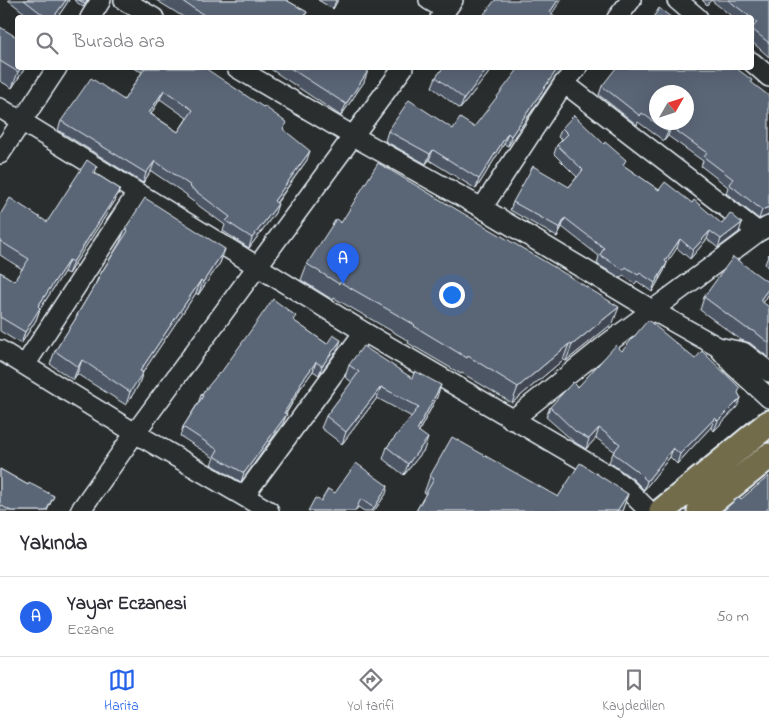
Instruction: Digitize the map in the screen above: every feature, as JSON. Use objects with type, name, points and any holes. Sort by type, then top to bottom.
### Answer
[{"type":"main road","points":[[662,511],[769,423]]},
{"type":"main road","points":[[700,511],[769,456]]},
{"type":"street","points":[[92,15],[102,0]]},
{"type":"street","points":[[124,0],[149,15]]},
{"type":"street","points":[[429,0],[446,9]]},
{"type":"street","points":[[619,15],[631,0]]},
{"type":"street","points":[[676,0],[694,15]]},
{"type":"street","points":[[754,64],[769,77]]},
{"type":"street","points":[[0,154],[56,70]]},
{"type":"street","points":[[241,70],[353,136],[482,208],[652,310],[718,347],[743,352],[769,372]]},
{"type":"street","points":[[80,511],[256,266],[402,70]]},
{"type":"street","points":[[482,208],[564,83],[575,70]]},
{"type":"street","points":[[512,420],[608,342],[763,229],[564,83]]},
{"type":"street","points":[[0,108],[364,332],[610,476],[626,488],[650,511]]},
{"type":"street","points":[[25,366],[137,193]]},
{"type":"street","points":[[244,496],[364,332]]},
{"type":"street","points":[[718,347],[732,365],[769,398]]},
{"type":"street","points":[[0,350],[135,433],[269,511]]},
{"type":"building","points":[[24,0],[66,0],[55,15],[43,15]]},
{"type":"building","points":[[79,0],[87,0],[85,4]]},
{"type":"building","points":[[180,0],[286,0],[307,12],[305,15],[204,15]]},
{"type":"building","points":[[495,0],[558,0],[550,12],[554,15],[483,15]]},
{"type":"building","points":[[728,0],[769,0],[769,43],[754,31],[757,22],[754,20],[754,15],[748,15]]},
{"type":"building","points":[[659,8],[668,15],[655,15]]},
{"type":"building","points":[[0,27],[15,36],[15,70],[20,70],[18,72],[0,61]]},
{"type":"building","points":[[144,70],[208,70],[287,123],[283,129],[310,151],[274,201],[278,204],[252,238],[226,221],[230,217],[191,186],[155,161],[146,173],[61,121],[91,78],[124,100]],"holes":[[[164,90],[193,110],[178,132],[149,113]]]},
{"type":"building","points":[[293,70],[367,70],[368,71],[346,104]]},
{"type":"building","points":[[441,70],[486,70],[464,99],[436,77]]},
{"type":"building","points":[[517,70],[557,70],[511,136],[508,133],[479,179],[433,150],[430,154],[388,131],[409,100],[453,129],[460,118],[474,127]]},
{"type":"building","points":[[614,70],[739,70],[769,96],[769,207],[762,210],[729,184],[733,179],[704,157],[707,153],[675,130],[694,130],[694,85],[649,85],[649,118],[642,113],[640,116],[602,86]]},
{"type":"building","points":[[574,115],[604,144],[605,142],[626,160],[623,165],[659,190],[665,182],[692,203],[694,200],[722,224],[730,213],[742,223],[721,239],[710,231],[693,250],[680,239],[665,261],[667,263],[655,283],[640,273],[638,275],[626,267],[624,270],[600,255],[604,248],[565,218],[560,228],[513,202],[533,166],[569,187],[583,170],[557,145],[568,134],[562,128]]},
{"type":"building","points":[[87,160],[97,167],[93,172],[120,189],[73,262],[69,260],[38,306],[40,308],[25,332],[0,317],[0,272],[14,281],[29,259],[0,241],[0,215],[10,198],[47,222]]},
{"type":"building","points":[[378,163],[619,307],[572,345],[569,344],[518,387],[415,325],[340,282],[339,284],[307,264],[336,219],[341,223]]},
{"type":"building","points":[[145,198],[225,249],[203,282],[201,280],[140,371],[143,372],[130,392],[82,360],[78,367],[55,351],[128,231],[125,229]]},
{"type":"building","points":[[733,257],[769,283],[769,288],[760,300],[769,307],[769,343],[704,297]]},
{"type":"building","points":[[273,299],[296,316],[293,320],[327,344],[333,335],[341,340],[322,366],[316,362],[300,384],[284,413],[287,414],[244,473],[214,456],[218,450],[183,427],[203,396],[201,395],[220,374]]},
{"type":"building","points":[[648,320],[695,359],[702,351],[740,388],[738,393],[741,398],[718,421],[715,418],[680,454],[673,448],[647,481],[613,453],[620,444],[599,428],[589,439],[576,432],[550,407],[573,382],[578,387],[616,345],[622,351]]},
{"type":"building","points":[[363,346],[412,378],[415,371],[441,385],[417,430],[428,438],[408,464],[387,447],[419,407],[381,387],[346,432],[326,416],[359,372],[349,365]]},
{"type":"building","points":[[452,437],[558,497],[580,463],[628,494],[617,511],[416,511],[434,479],[430,476]]},
{"type":"building","points":[[356,463],[388,486],[374,508],[361,499],[355,511],[308,511],[315,498],[321,501],[328,489],[335,493]]},
{"type":"building","points":[[0,469],[28,485],[29,483],[54,496],[46,511],[11,511],[0,505]]},
{"type":"building","points":[[769,476],[769,508],[765,511],[723,511],[739,497],[741,499]]},
{"type":"place","name":"Yayar Eczanesi","points":[[343,284]]}]
